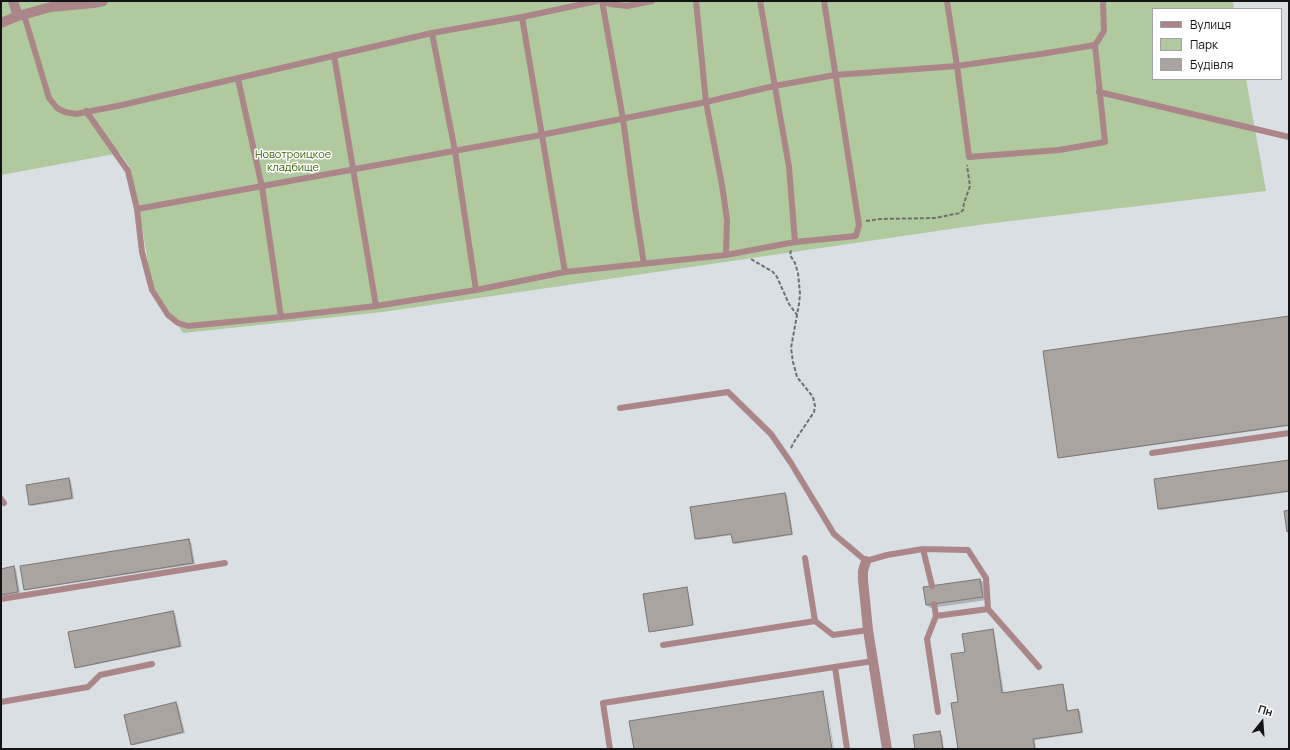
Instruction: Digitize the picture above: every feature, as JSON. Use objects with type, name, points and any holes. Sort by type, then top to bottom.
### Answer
[{"type":"street","points":[[13,1],[21,16]]},
{"type":"street","points":[[1,24],[50,4],[96,2]]},
{"type":"street","points":[[866,562],[863,571],[863,580],[868,630],[887,749]]},
{"type":"lane","points":[[21,16],[49,98],[57,108],[65,112],[76,114],[122,105],[432,34],[597,1]]},
{"type":"lane","points":[[602,1],[610,4],[626,6],[652,1]]},
{"type":"lane","points":[[602,1],[623,119],[644,264]]},
{"type":"lane","points":[[696,1],[706,102],[722,185],[727,220],[726,255]]},
{"type":"lane","points":[[760,1],[789,167],[795,242]]},
{"type":"lane","points":[[86,111],[128,172],[137,209],[142,252],[152,290],[168,315],[178,323],[188,326],[376,306],[476,290],[565,272],[726,255],[795,242],[856,236],[859,222],[824,1]]},
{"type":"lane","points":[[947,1],[958,66],[969,157],[1059,150],[1105,142],[1095,45],[1104,31],[1103,1]]},
{"type":"lane","points":[[522,17],[565,272]]},
{"type":"lane","points":[[432,34],[455,151],[476,290]]},
{"type":"lane","points":[[137,209],[541,135],[706,102],[774,86],[835,75],[958,66],[1095,45]]},
{"type":"lane","points":[[334,56],[376,306]]},
{"type":"lane","points":[[238,78],[262,187],[281,317]]},
{"type":"lane","points":[[1099,92],[1289,137]]},
{"type":"lane","points":[[620,408],[728,392],[771,434],[834,534],[866,562],[887,555],[923,549],[968,550],[986,578],[988,609],[1039,667]]},
{"type":"lane","points":[[1152,452],[1289,433]]},
{"type":"lane","points":[[923,549],[932,586]]},
{"type":"lane","points":[[804,558],[814,621],[833,635],[868,630]]},
{"type":"lane","points":[[1,599],[226,563]]},
{"type":"lane","points":[[934,604],[936,616],[927,639],[938,712]]},
{"type":"lane","points":[[936,616],[988,609]]},
{"type":"lane","points":[[663,645],[814,621]]},
{"type":"lane","points":[[610,749],[603,703],[873,661]]},
{"type":"lane","points":[[1,702],[88,687],[100,675],[152,664]]},
{"type":"lane","points":[[835,667],[847,749]]},
{"type":"path","points":[[859,222],[880,219],[935,218],[960,213],[964,210],[964,203],[970,186],[966,159],[969,157]]},
{"type":"path","points":[[788,459],[794,442],[814,412],[815,406],[813,397],[797,377],[791,348],[800,294],[798,273],[795,262],[790,255],[791,248],[795,242]]},
{"type":"path","points":[[740,253],[773,272],[777,277],[789,304],[797,315]]},
{"type":"green space","name":"Новотроицкое кладбище","points":[[1,1],[1233,1],[1234,8],[1152,8],[1152,80],[1246,80],[1266,191],[985,224],[383,312],[183,333],[151,283],[139,207],[129,166],[120,153],[1,175]]},
{"type":"building","points":[[1289,316],[1289,425],[1058,458],[1043,351]]},
{"type":"building","points":[[1289,460],[1289,491],[1158,509],[1154,479]]},
{"type":"building","points":[[69,478],[72,498],[29,505],[26,485]]},
{"type":"building","points":[[785,493],[792,534],[733,543],[731,534],[695,539],[690,507]]},
{"type":"building","points":[[1289,510],[1289,531],[1287,532],[1284,511]]},
{"type":"building","points":[[189,539],[193,563],[24,590],[20,566]]},
{"type":"building","points":[[14,566],[18,592],[1,595],[1,569]]},
{"type":"building","points":[[980,579],[983,597],[926,605],[923,587]]},
{"type":"building","points":[[687,587],[693,625],[649,632],[643,594]]},
{"type":"building","points":[[173,611],[180,646],[75,668],[68,632]]},
{"type":"building","points":[[993,629],[1002,693],[1063,684],[1067,711],[1078,709],[1082,732],[1033,739],[1035,749],[958,749],[951,703],[958,702],[951,654],[965,652],[962,634]]},
{"type":"building","points":[[823,691],[832,749],[634,749],[629,721]]},
{"type":"building","points":[[176,702],[183,732],[131,745],[124,715]]},
{"type":"building","points":[[940,731],[943,749],[915,749],[913,735]]}]
